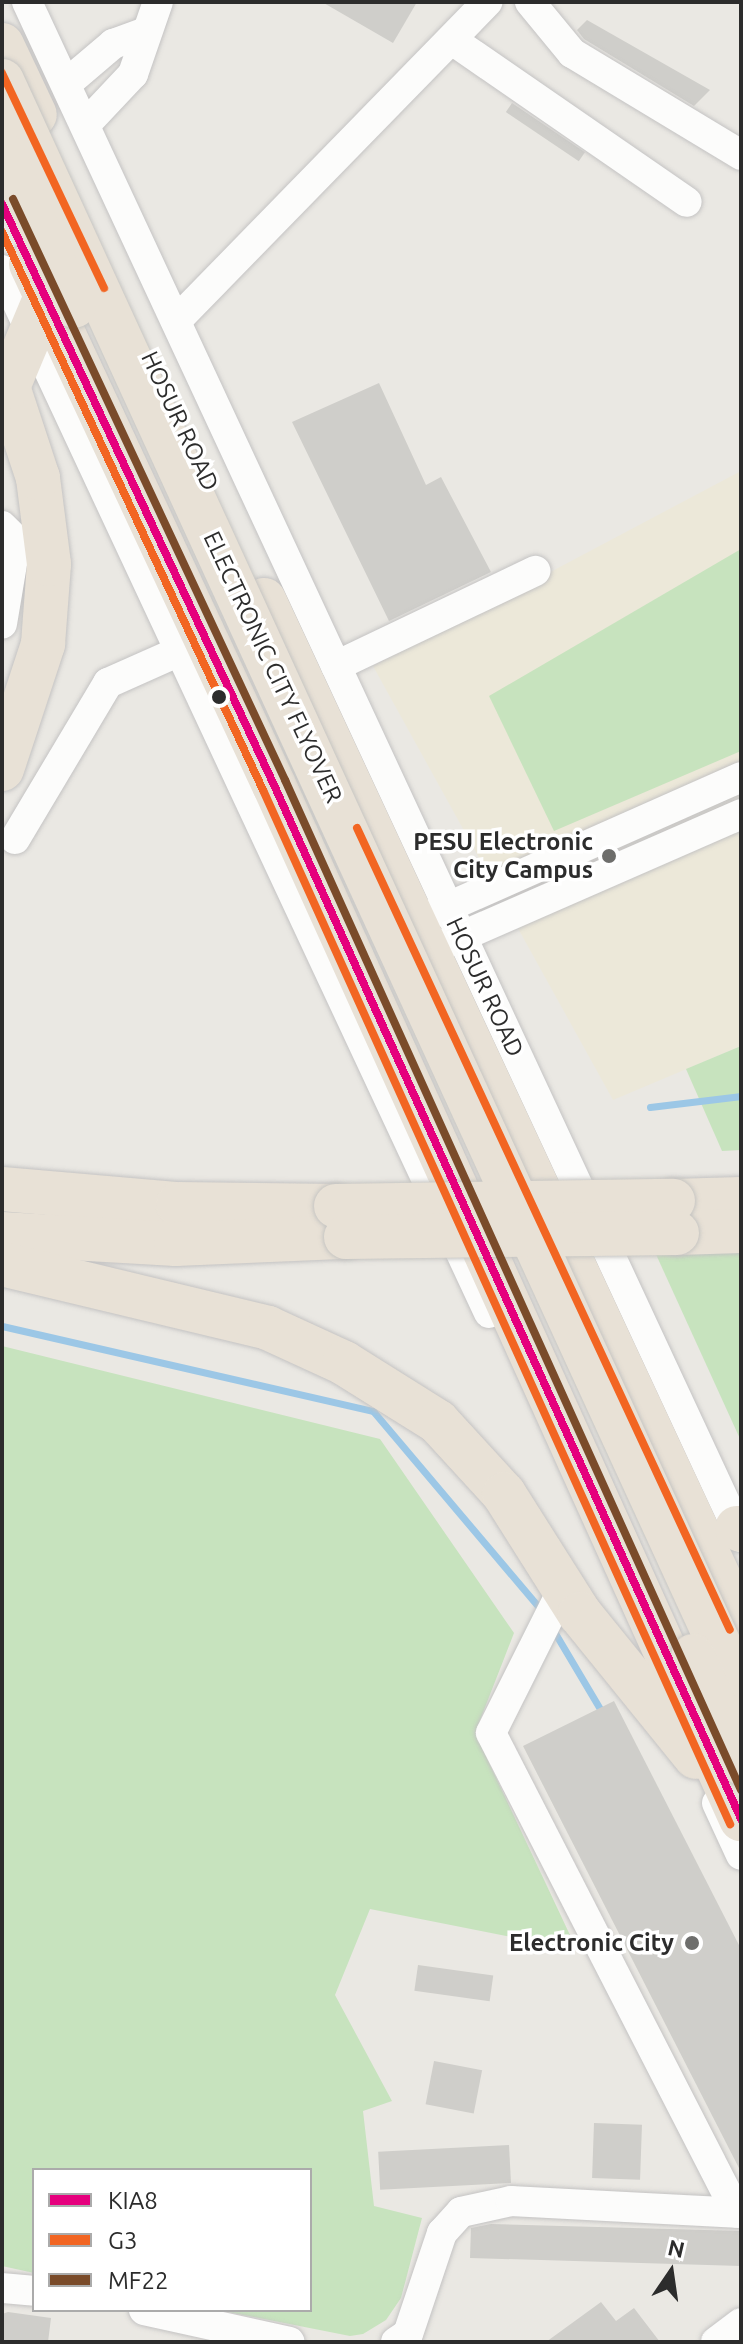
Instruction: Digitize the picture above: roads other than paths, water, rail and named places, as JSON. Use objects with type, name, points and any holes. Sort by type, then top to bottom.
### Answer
[{"type":"highway","name":"HOSUR ROAD","points":[[2,45],[438,929],[741,1625]]},
{"type":"highway","name":"ELECTRONIC CITY FLYOVER","points":[[2,81],[741,1692]]},
{"type":"highway","name":"ELECTRONIC CITY FLYOVER","points":[[2,153],[379,951],[741,1763]]},
{"type":"highway","points":[[2,204],[38,314],[274,785],[741,1819]]},
{"type":"highway","points":[[2,769],[43,644],[49,564],[38,478],[5,392],[38,314]]},
{"type":"highway","points":[[2,1189],[341,1221],[675,1217],[741,1231]]},
{"type":"highway","points":[[675,1217],[741,1199]]},
{"type":"highway","points":[[2,1234],[176,1244],[341,1221]]},
{"type":"highway","points":[[2,1264],[268,1328],[390,1389],[473,1455],[564,1587],[697,1759]]},
{"type":"street","name":"HOSUR ROAD","points":[[27,2],[336,666],[438,929],[740,1532]]},
{"type":"street","points":[[85,125],[133,74],[143,33],[158,2]]},
{"type":"street","points":[[176,321],[487,2]]},
{"type":"street","points":[[530,2],[572,53],[741,155]]},
{"type":"street","points":[[66,84],[113,44],[143,33]]},
{"type":"street","points":[[452,40],[687,202]]},
{"type":"street","points":[[2,270],[38,314],[180,651],[741,1855]]},
{"type":"street","points":[[2,526],[16,540],[2,624]]},
{"type":"street","points":[[336,666],[535,571]]},
{"type":"street","points":[[15,839],[108,683],[180,651]]},
{"type":"street","points":[[438,929],[741,777]]},
{"type":"street","points":[[438,929],[741,814]]},
{"type":"street","points":[[564,1587],[491,1733],[739,2213]]},
{"type":"street","points":[[396,2342],[408,2334],[442,2233],[461,2212],[511,2201],[739,2213]]},
{"type":"street","points":[[2,2288],[32,2291]]},
{"type":"street","points":[[153,2312],[285,2342]]},
{"type":"street","points":[[716,2342],[741,2323]]},
{"type":"waterway","points":[[650,1107],[741,1096]]},
{"type":"waterway","points":[[2,1326],[373,1411],[542,1611]]},
{"type":"waterway","points":[[552,1628],[603,1714]]},
{"type":"place","name":"PESU Electronic City Campus","points":[[609,856]]},
{"type":"place","name":"Electronic City","points":[[692,1943]]}]
